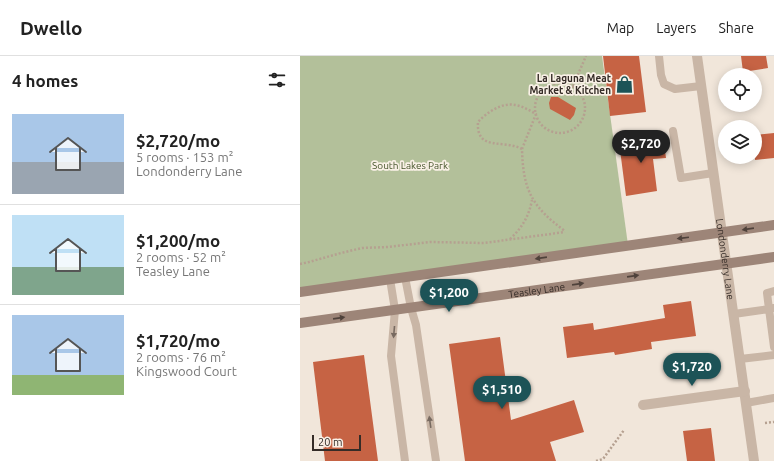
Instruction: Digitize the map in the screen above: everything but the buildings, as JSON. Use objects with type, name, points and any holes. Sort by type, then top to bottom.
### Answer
[{"type":"main road","points":[[300,292],[774,225]]},
{"type":"main road","name":"Teasley Lane","points":[[300,323],[774,257]]},
{"type":"street","name":"Londonderry Lane","points":[[697,56],[754,461]]},
{"type":"street","points":[[643,405],[745,391]]},
{"type":"lane","points":[[659,56],[661,75],[664,84],[675,88],[701,86]]},
{"type":"lane","points":[[673,131],[681,178],[713,173]]},
{"type":"lane","points":[[406,277],[411,308],[416,325],[436,461]]},
{"type":"lane","points":[[390,279],[395,310],[392,356],[405,461]]},
{"type":"lane","points":[[774,291],[767,293],[771,309],[774,347]]},
{"type":"lane","points":[[734,314],[771,309]]},
{"type":"lane","points":[[740,359],[774,355]]},
{"type":"lane","points":[[746,403],[774,398]]},
{"type":"path","points":[[573,86],[586,56]]},
{"type":"path","points":[[561,83],[573,86],[579,91],[585,105],[582,120],[572,130],[557,133],[549,130],[538,120],[536,114],[536,100],[543,89],[548,86],[561,83]]},
{"type":"path","points":[[522,149],[517,146],[493,143],[480,137],[477,130],[478,122],[486,114],[503,106],[513,104],[536,114]]},
{"type":"path","points":[[300,264],[362,248],[388,247],[430,242],[484,243],[565,232],[549,220],[532,200],[523,166],[522,149],[536,114]]},
{"type":"path","points":[[510,239],[522,226],[530,209],[532,200]]},
{"type":"path","points":[[765,423],[774,422]]},
{"type":"path","points":[[596,461],[603,459],[624,430]]},
{"type":"green space","name":"South Lakes Park","points":[[300,56],[602,56],[628,245],[300,292]]},
{"type":"place","name":"La Laguna Meat Market & Kitchen","points":[[624,84]]}]
